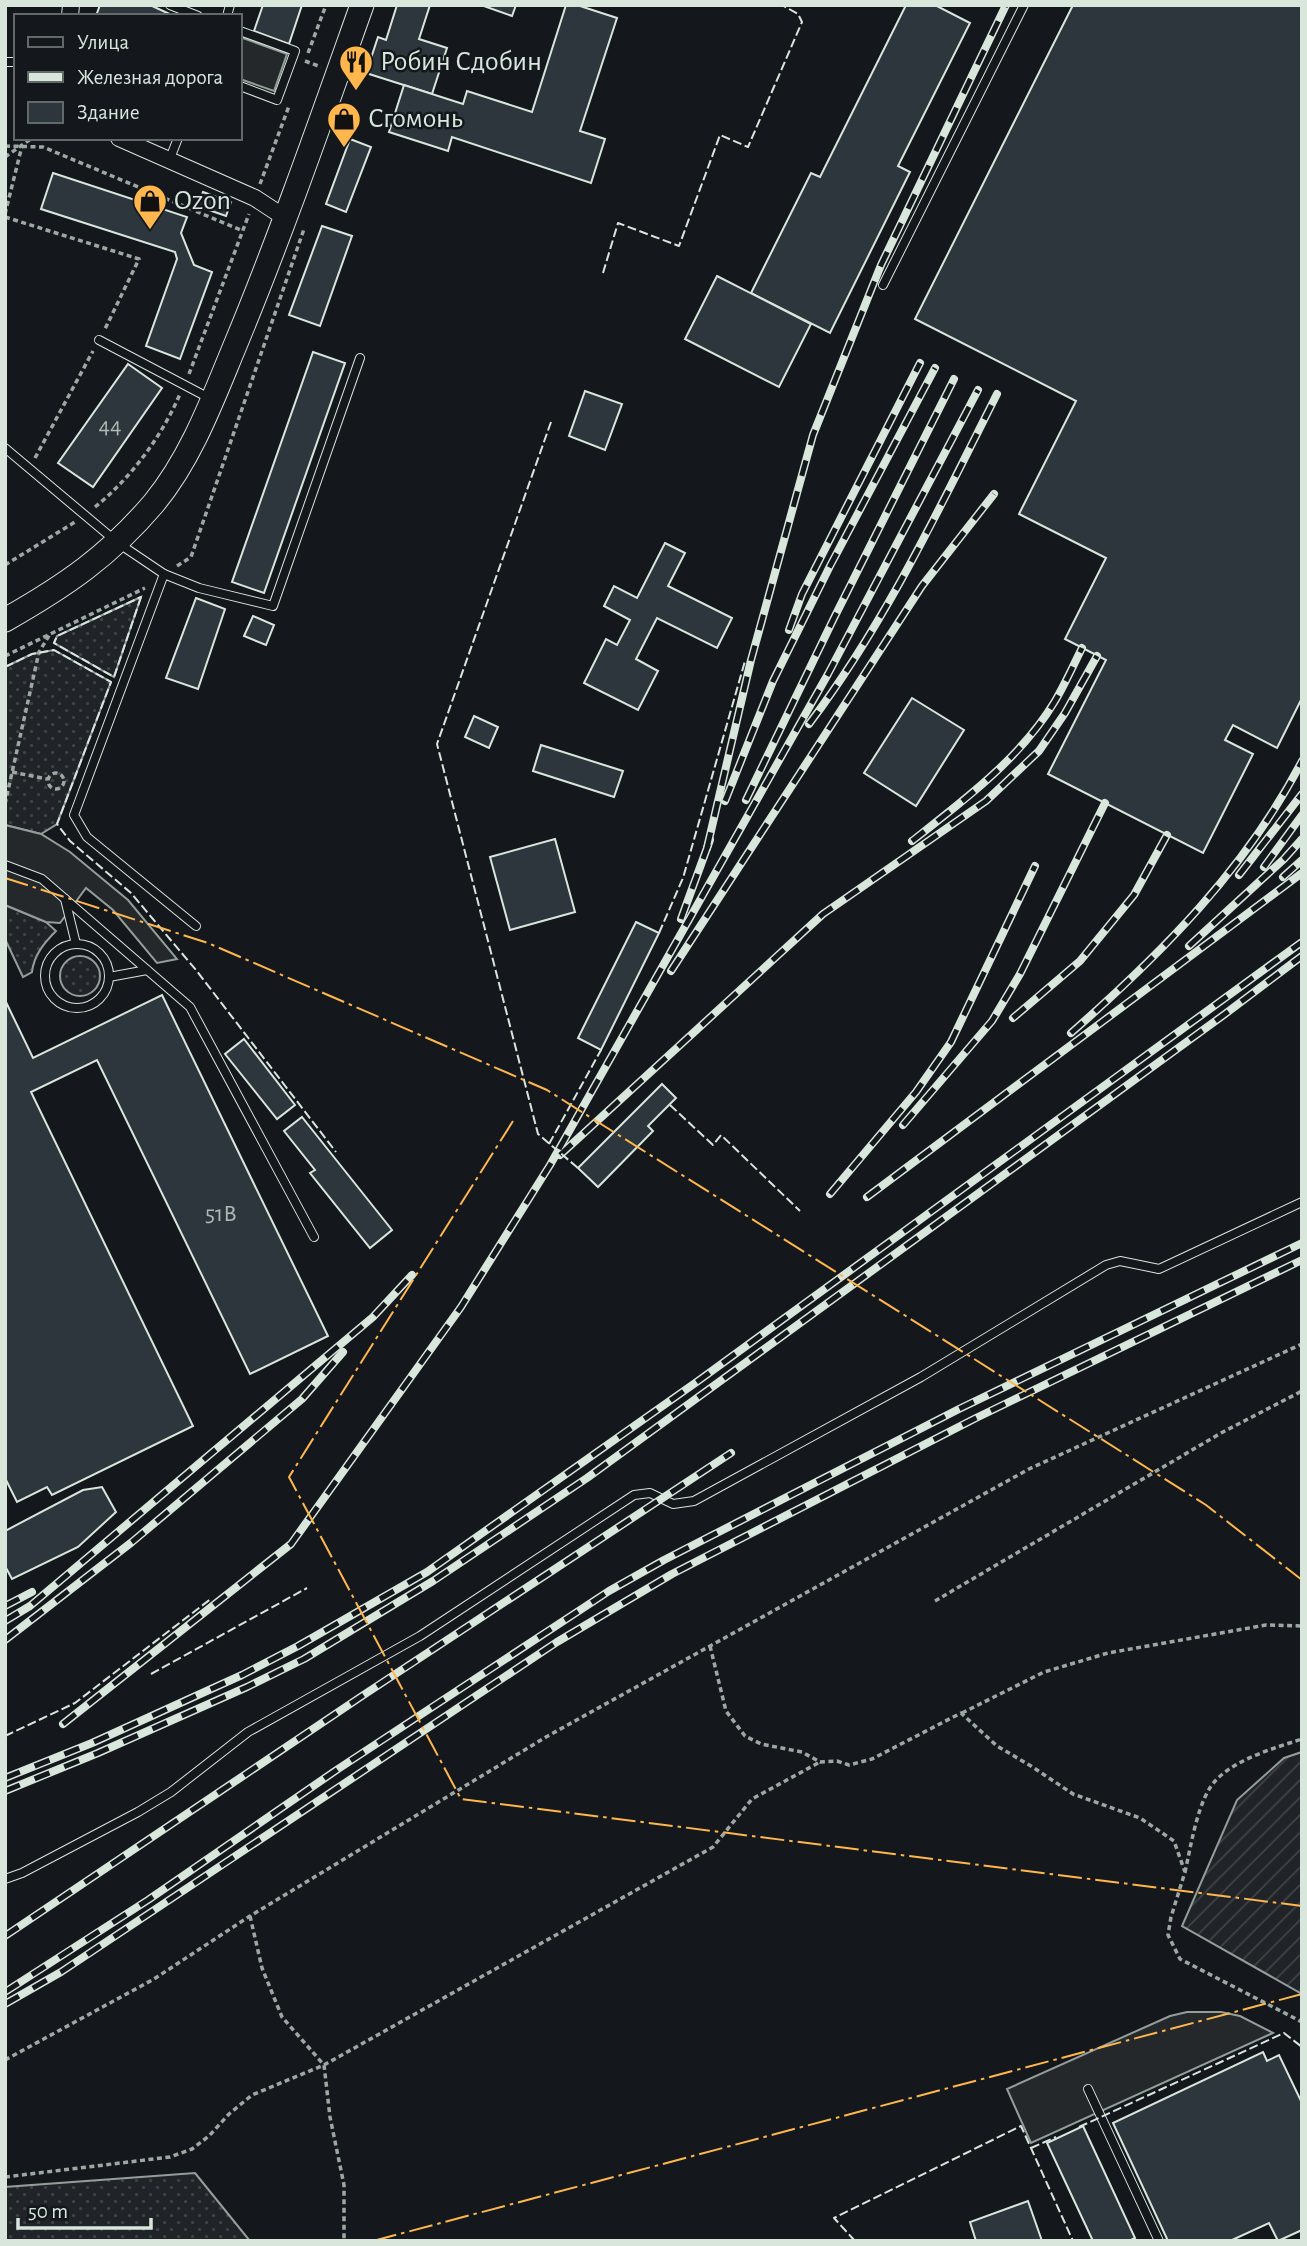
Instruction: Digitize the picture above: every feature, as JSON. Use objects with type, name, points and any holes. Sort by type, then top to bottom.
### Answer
[{"type":"main road","points":[[5,620],[79,575],[118,542],[155,501],[180,465],[297,220],[362,5]]},
{"type":"street","points":[[124,140],[255,198],[297,220]]},
{"type":"lane","points":[[170,5],[193,14]]},
{"type":"lane","points":[[883,285],[1024,5]]},
{"type":"lane","points":[[242,32],[295,51],[277,100],[242,87]]},
{"type":"lane","points":[[169,161],[177,140]]},
{"type":"lane","points":[[99,340],[212,400]]},
{"type":"lane","points":[[5,448],[118,542],[164,574],[199,588],[273,606],[360,358]]},
{"type":"lane","points":[[164,574],[74,815],[87,837],[197,926]]},
{"type":"lane","points":[[5,865],[43,879],[190,1007],[314,1237]]},
{"type":"lane","points":[[65,899],[76,944]]},
{"type":"lane","points":[[76,944],[95,949],[103,956],[109,977],[102,997],[83,1008],[73,1008],[54,998],[48,989],[46,969],[57,951],[76,944]]},
{"type":"lane","points":[[109,977],[147,970]]},
{"type":"lane","points":[[5,1879],[22,1873],[160,1799],[248,1732],[420,1636],[634,1495],[650,1493],[673,1504],[694,1501],[921,1377],[1106,1265],[1120,1261],[1159,1269],[1302,1202]]},
{"type":"lane","points":[[1088,2089],[1159,2241]]},
{"type":"path","points":[[5,157],[30,140]]},
{"type":"path","points":[[5,146],[43,147],[243,231]]},
{"type":"path","points":[[22,146],[5,215],[139,259],[30,468]]},
{"type":"path","points":[[5,565],[55,536],[108,496],[136,465],[159,433],[185,384],[255,198]]},
{"type":"path","points":[[5,656],[143,589],[191,557],[297,220]]},
{"type":"path","points":[[5,804],[40,652],[51,633]]},
{"type":"path","points":[[12,772],[48,780],[53,788],[58,788],[63,783],[63,778],[57,774],[53,774],[48,780]]},
{"type":"path","points":[[5,2060],[153,1979],[250,1916],[546,1737],[1029,1469],[1302,1344]]},
{"type":"path","points":[[935,1601],[1221,1433],[1302,1391]]},
{"type":"path","points":[[5,2176],[170,2157],[192,2149],[252,2095],[324,2065],[713,1847],[752,1799],[820,1762],[837,1761],[849,1765],[873,1759],[1044,1672],[1108,1653],[1266,1625],[1302,1626]]},
{"type":"path","points":[[710,1646],[726,1711],[745,1736],[761,1744],[802,1752],[820,1762]]},
{"type":"path","points":[[961,1713],[997,1746],[1073,1794],[1140,1818],[1174,1842],[1185,1872]]},
{"type":"path","points":[[1302,1739],[1257,1753],[1216,1779],[1200,1809],[1168,1935],[1180,1959],[1302,2022]]},
{"type":"path","points":[[250,1916],[262,1968],[282,2017],[324,2065],[330,2117],[344,2185],[344,2241]]},
{"type":"path","points":[[5,2066],[5,2096]]},
{"type":"shaded area","points":[[242,38],[287,54],[274,91],[242,80]]},
{"type":"shaded area","points":[[141,597],[114,677],[54,643],[57,636]]},
{"type":"shaded area","points":[[54,650],[111,682],[57,824],[41,834],[5,825],[5,667],[32,654]]},
{"type":"shaded area","points":[[5,825],[41,834],[70,852],[128,900],[177,959],[157,963],[113,910],[86,888],[60,923],[46,922],[5,905]]},
{"type":"shaded area","points":[[5,905],[46,922],[56,931],[40,950],[32,972],[23,977],[5,939]]},
{"type":"shaded area","points":[[80,956],[94,962],[100,976],[94,990],[80,996],[66,990],[60,976],[66,962]]},
{"type":"shaded area","points":[[1302,1752],[1302,1994],[1182,1926],[1237,1800],[1284,1758]]},
{"type":"shaded area","points":[[1187,2012],[1221,2012],[1240,2016],[1273,2033],[1031,2143],[1007,2089],[1170,2016]]},
{"type":"shaded area","points":[[195,2173],[250,2241],[5,2241],[5,2187]]},
{"type":"building","points":[[100,5],[150,5],[170,14],[97,14]]},
{"type":"building","points":[[263,5],[302,5],[289,44],[254,31]]},
{"type":"building","points":[[397,5],[430,5],[419,39],[447,48],[432,94],[366,73],[378,37],[386,40]]},
{"type":"building","points":[[481,5],[516,5],[512,16]]},
{"type":"building","points":[[566,5],[577,5],[617,18],[580,131],[605,139],[591,183],[452,137],[448,151],[389,132],[404,85],[463,104],[467,91],[532,112]]},
{"type":"building","points":[[906,5],[935,5],[970,23],[898,166],[910,172],[830,333],[751,293],[811,173],[820,177]]},
{"type":"building","points":[[1073,5],[1302,5],[1302,698],[1277,748],[1233,725],[1225,740],[1253,754],[1203,853],[1048,774],[1106,660],[1065,639],[1106,558],[1019,514],[1076,401],[915,319]]},
{"type":"building","points":[[350,139],[371,147],[346,212],[326,204]]},
{"type":"building","points":[[53,173],[187,217],[181,233],[194,265],[212,272],[180,359],[146,346],[177,259],[175,252],[41,209]]},
{"type":"building","points":[[203,192],[231,202],[226,216],[197,206]]},
{"type":"building","points":[[322,226],[352,236],[320,326],[289,315]]},
{"type":"building","points":[[717,276],[811,324],[779,387],[685,339]]},
{"type":"building","points":[[313,352],[345,363],[264,593],[232,582]]},
{"type":"building","points":[[128,364],[162,388],[93,487],[58,463]]},
{"type":"building","points":[[585,391],[622,404],[605,450],[569,436]]},
{"type":"building","points":[[665,543],[685,553],[668,586],[732,618],[717,648],[657,618],[636,659],[658,671],[638,710],[584,683],[606,639],[617,645],[630,620],[604,606],[614,586],[637,598]]},
{"type":"building","points":[[196,598],[225,609],[198,689],[166,678]]},
{"type":"building","points":[[253,616],[274,625],[266,645],[244,636]]},
{"type":"building","points":[[912,698],[964,730],[916,806],[864,773]]},
{"type":"building","points":[[474,716],[498,727],[489,748],[465,737]]},
{"type":"building","points":[[541,745],[623,771],[614,797],[533,771]]},
{"type":"building","points":[[555,839],[575,912],[510,930],[490,857]]},
{"type":"building","points":[[636,922],[659,933],[601,1050],[578,1038]]},
{"type":"building","points":[[162,995],[328,1336],[250,1374],[97,1060],[31,1092],[193,1426],[52,1495],[47,1487],[17,1502],[5,1478],[5,1000],[33,1058]]},
{"type":"building","points":[[244,1039],[295,1105],[277,1119],[225,1054]]},
{"type":"building","points":[[662,1084],[676,1098],[648,1126],[653,1131],[598,1187],[578,1168]]},
{"type":"building","points":[[302,1117],[392,1230],[370,1248],[310,1173],[315,1170],[284,1131]]},
{"type":"building","points":[[102,1487],[116,1512],[78,1547],[12,1579],[5,1566],[5,1531],[83,1490]]},
{"type":"building","points":[[1263,2052],[1267,2061],[1279,2055],[1302,2103],[1302,2230],[1278,2241],[1269,2223],[1230,2241],[1168,2241],[1113,2123]]},
{"type":"building","points":[[1083,2126],[1135,2238],[1129,2241],[1093,2241],[1047,2143]]},
{"type":"building","points":[[1028,2201],[1042,2241],[976,2241],[970,2222]]},
{"type":"railway","points":[[707,848],[751,660],[813,435],[881,265],[1006,5]]},
{"type":"railway","points":[[789,630],[802,594],[920,363]]},
{"type":"railway","points":[[725,801],[773,681],[830,566],[935,368]]},
{"type":"railway","points":[[746,800],[954,379]]},
{"type":"railway","points":[[63,1724],[291,1544],[461,1307],[550,1165],[828,674],[978,390]]},
{"type":"railway","points":[[809,724],[887,605],[997,394]]},
{"type":"railway","points":[[671,971],[922,586],[994,494]]},
{"type":"railway","points":[[912,841],[990,777],[1025,741],[1055,701],[1082,648]]},
{"type":"railway","points":[[560,1155],[823,914],[986,801],[1039,751],[1065,713],[1097,656]]},
{"type":"railway","points":[[1071,1033],[1169,941],[1228,874],[1280,800],[1302,761]]},
{"type":"railway","points":[[1239,875],[1302,794]]},
{"type":"railway","points":[[903,1125],[992,1021],[1020,974],[1105,803]]},
{"type":"railway","points":[[1264,867],[1302,815]]},
{"type":"railway","points":[[1013,1018],[1080,961],[1134,895],[1167,835]]},
{"type":"railway","points":[[1189,946],[1284,859],[1302,839]]},
{"type":"railway","points":[[681,919],[710,840]]},
{"type":"railway","points":[[1283,877],[1302,860]]},
{"type":"railway","points":[[830,1194],[916,1092],[951,1042],[1035,866]]},
{"type":"railway","points":[[867,1197],[1302,873]]},
{"type":"railway","points":[[5,1778],[92,1743],[242,1675],[427,1572],[698,1381],[1302,942]]},
{"type":"railway","points":[[5,1791],[247,1687],[304,1659],[433,1581],[587,1478],[1302,956]]},
{"type":"railway","points":[[5,1992],[148,1900],[338,1769],[609,1591],[664,1560],[959,1409],[1302,1243]]},
{"type":"railway","points":[[5,2004],[61,1972],[557,1642],[672,1574],[976,1418],[1302,1260]]},
{"type":"railway","points":[[5,1621],[30,1606],[373,1317],[412,1275]]},
{"type":"railway","points":[[5,1640],[132,1542],[302,1399],[343,1352]]},
{"type":"railway","points":[[5,1936],[731,1453]]},
{"type":"railway","points":[[5,1606],[32,1592]]},
{"type":"fence","points":[[603,273],[618,223],[679,246],[720,135],[748,147],[802,22],[798,14],[782,5]]},
{"type":"fence","points":[[551,422],[437,744],[538,1134],[578,1168]]},
{"type":"fence","points":[[141,597],[114,677],[54,643],[57,636],[141,597]]},
{"type":"fence","points":[[5,667],[32,654],[54,650],[111,682],[57,824],[70,841],[131,893],[196,970],[336,1152]]},
{"type":"fence","points":[[659,933],[683,878],[745,661]]},
{"type":"fence","points":[[549,1144],[601,1050]]},
{"type":"fence","points":[[670,1105],[713,1145],[721,1135],[800,1211]]},
{"type":"fence","points":[[151,1674],[307,1588]]},
{"type":"fence","points":[[5,1736],[75,1703],[212,1598]]},
{"type":"fence","points":[[1079,2127],[1284,2033],[1302,2047]]},
{"type":"fence","points":[[855,2241],[834,2218],[1021,2126],[1073,2241]]},
{"type":"fence","points":[[1031,2148],[1056,2137]]},
{"type":"power","points":[[5,878],[208,943],[547,1090],[1206,1505],[1302,1580]]},
{"type":"power","points":[[513,1121],[289,1477],[461,1799],[1302,1906]]},
{"type":"power","points":[[373,2241],[1302,1994]]},
{"type":"place","name":"Робин Сдобин","points":[[356,92]]},
{"type":"place","name":"Сгомонь","points":[[344,149]]},
{"type":"place","name":"Ozon","points":[[150,231]]}]
